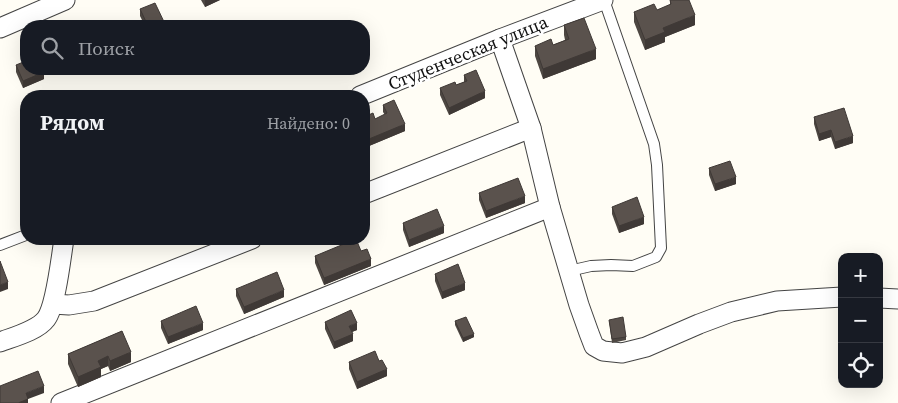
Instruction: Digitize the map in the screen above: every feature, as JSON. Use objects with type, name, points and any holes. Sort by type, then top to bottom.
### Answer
[{"type":"street","points":[[0,28],[64,0]]},
{"type":"street","name":"Студенческая улица","points":[[370,92],[500,39],[604,0]]},
{"type":"street","points":[[500,39],[531,128],[550,207],[594,346],[603,351],[622,352],[646,347],[732,312],[776,301],[838,297]]},
{"type":"street","points":[[370,192],[531,128]]},
{"type":"street","points":[[61,403],[550,207]]},
{"type":"street","points":[[0,342],[36,328],[46,319],[53,304],[63,245]]},
{"type":"street","points":[[53,304],[68,305],[94,301],[237,245]]},
{"type":"street","points":[[883,298],[898,299]]},
{"type":"lane","points":[[570,271],[591,266],[633,266],[656,257],[661,248],[657,165],[654,144],[604,0]]},
{"type":"lane","points":[[0,245],[20,237]]},
{"type":"building","points":[[670,0],[689,0],[695,15],[663,28],[665,32],[645,40],[634,12],[654,4],[657,10],[671,4]]},
{"type":"building","points":[[155,3],[163,20],[145,20],[140,9]]},
{"type":"building","points":[[584,18],[596,49],[543,69],[535,46],[551,39],[553,45],[569,39],[564,25]]},
{"type":"building","points":[[20,63],[20,74],[16,65]]},
{"type":"building","points":[[476,70],[485,91],[449,108],[440,88],[455,82],[456,85],[467,81],[464,75]]},
{"type":"building","points":[[20,75],[37,75],[23,81]]},
{"type":"building","points":[[394,100],[405,124],[370,139],[370,114],[373,113],[375,119],[387,113],[383,105]]},
{"type":"building","points":[[844,108],[853,136],[835,142],[831,130],[819,134],[814,117]]},
{"type":"building","points":[[730,161],[736,177],[715,184],[709,168]]},
{"type":"building","points":[[518,178],[525,196],[486,211],[479,193]]},
{"type":"building","points":[[637,197],[644,217],[619,226],[612,207]]},
{"type":"building","points":[[437,209],[444,226],[409,240],[403,223]]},
{"type":"building","points":[[342,245],[358,245],[361,251],[367,249],[371,259],[324,278],[315,256]]},
{"type":"building","points":[[0,261],[8,282],[0,285]]},
{"type":"building","points":[[458,264],[465,283],[442,292],[435,274]]},
{"type":"building","points":[[277,272],[284,290],[244,307],[236,289]]},
{"type":"building","points":[[196,306],[203,323],[168,337],[161,321]]},
{"type":"building","points":[[351,310],[357,323],[349,326],[353,334],[334,342],[325,322]]},
{"type":"building","points":[[466,317],[474,334],[463,338],[455,321]]},
{"type":"building","points":[[623,317],[626,337],[612,339],[609,320]]},
{"type":"building","points":[[122,331],[131,352],[110,361],[108,356],[98,361],[101,367],[78,377],[68,354]]},
{"type":"building","points":[[375,351],[379,361],[382,360],[387,369],[357,382],[349,362]]},
{"type":"building","points":[[38,371],[44,386],[26,393],[28,399],[18,403],[0,403],[0,386]]}]
